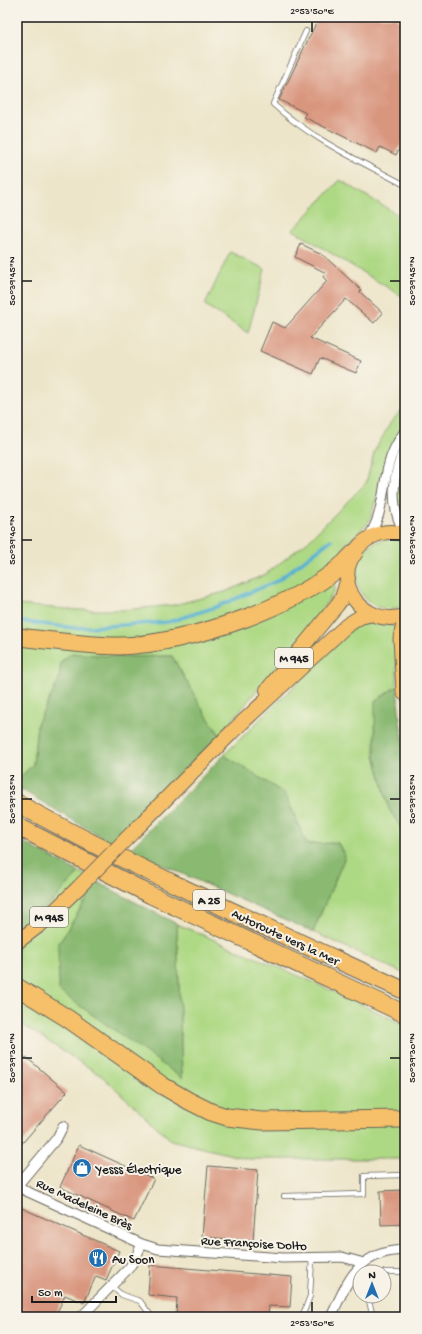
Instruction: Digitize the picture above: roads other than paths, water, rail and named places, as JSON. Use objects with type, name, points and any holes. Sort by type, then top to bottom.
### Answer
[{"type":"highway","points":[[17,637],[105,646],[121,646],[164,641],[186,636],[252,616],[300,594],[342,566],[354,553]]},
{"type":"highway","points":[[405,624],[402,638],[405,692]]},
{"type":"highway","name":"Autoroute vers la Mer","points":[[17,803],[90,843],[405,991]]},
{"type":"highway","name":"A 25","points":[[17,826],[150,895],[405,1014]]},
{"type":"highway","points":[[17,987],[62,1014],[164,1086],[211,1112],[228,1117],[262,1121],[405,1119]]},
{"type":"main road","points":[[405,534],[386,532],[367,539],[357,548],[354,553],[349,565],[348,578],[351,591],[357,602],[373,614],[385,618],[405,616]]},
{"type":"main road","name":"M 945","points":[[232,732],[337,606],[342,598],[348,578]]},
{"type":"main road","name":"M 945","points":[[17,942],[41,924],[232,732],[346,626],[360,617],[373,614]]},
{"type":"street","points":[[367,539],[378,519],[391,455],[405,431]]},
{"type":"street","points":[[405,448],[396,468],[394,490],[397,516],[405,534]]},
{"type":"street","points":[[17,1185],[57,1138],[63,1126]]},
{"type":"street","name":"Rue Madeleine Brès","points":[[17,1185],[26,1191],[142,1244]]},
{"type":"street","points":[[80,1317],[132,1264],[142,1244]]},
{"type":"street","name":"Rue Françoise Dolto","points":[[142,1244],[162,1250],[284,1258],[347,1258],[364,1263]]},
{"type":"street","points":[[331,1317],[350,1277],[355,1271],[364,1263],[384,1253],[405,1250]]},
{"type":"lane","points":[[306,31],[273,104],[281,112],[318,138],[405,185]]},
{"type":"lane","points":[[284,1196],[364,1194],[364,1176],[405,1175]]},
{"type":"lane","points":[[302,1317],[310,1296],[312,1258]]},
{"type":"lane","points":[[392,1272],[405,1272]]},
{"type":"lane","points":[[111,1286],[122,1294],[140,1301],[152,1317]]},
{"type":"lane","points":[[370,1304],[373,1317]]},
{"type":"waterway","points":[[17,621],[75,628],[168,622],[216,607],[277,581],[331,540]]},
{"type":"place","name":"Yesss Électrique","points":[[82,1168]]},
{"type":"place","name":"Au Soon","points":[[98,1258]]}]
